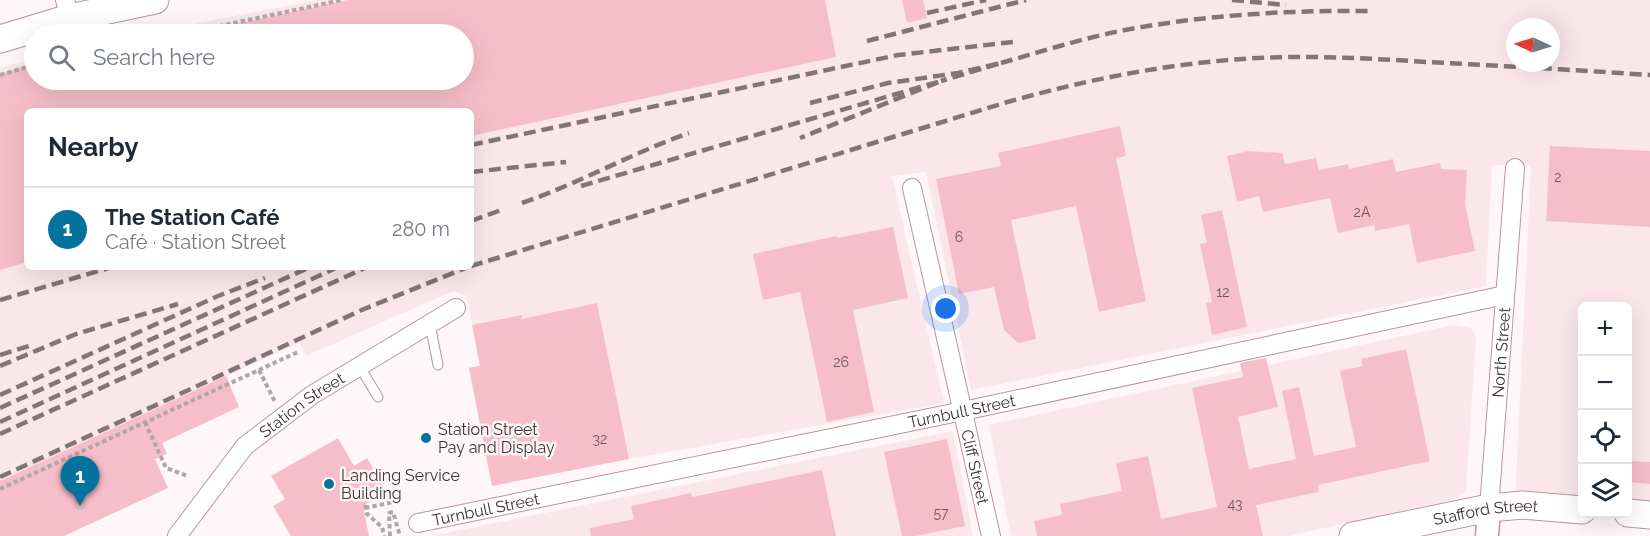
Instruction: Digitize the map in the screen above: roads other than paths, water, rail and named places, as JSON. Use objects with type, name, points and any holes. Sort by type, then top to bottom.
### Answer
[{"type":"main road","points":[[43,24],[69,15],[155,0]]},
{"type":"main road","points":[[0,39],[24,31]]},
{"type":"main road","name":"Stafford Street","points":[[1353,536],[1489,508],[1523,505],[1578,510]]},
{"type":"main road","points":[[1632,513],[1650,515]]},
{"type":"street","name":"North Street","points":[[1487,536],[1515,168]]},
{"type":"street","name":"Cliff Street","points":[[912,188],[991,536]]},
{"type":"street","name":"Turnbull Street","points":[[418,523],[963,411],[1505,295]]},
{"type":"street","name":"Station Street","points":[[177,536],[245,446],[312,395],[456,308]]},
{"type":"lane","points":[[430,324],[438,365]]},
{"type":"lane","points":[[360,367],[378,397]]},
{"type":"railway","points":[[927,13],[986,0]]},
{"type":"railway","points":[[867,41],[1026,0]]},
{"type":"railway","points":[[1232,0],[1286,5]]},
{"type":"railway","points":[[1001,63],[1105,34],[1182,21],[1308,11],[1371,11]]},
{"type":"railway","points":[[474,144],[898,55],[1013,42]]},
{"type":"railway","points":[[474,265],[1011,101],[1146,70],[1229,60],[1304,57],[1378,59],[1650,75]]},
{"type":"railway","points":[[810,103],[888,83],[958,73],[1001,63],[941,81]]},
{"type":"railway","points":[[581,186],[941,81],[800,138]]},
{"type":"railway","points":[[522,203],[689,133]]},
{"type":"railway","points":[[474,172],[566,162]]},
{"type":"railway","points":[[474,220],[504,209]]},
{"type":"railway","points":[[0,300],[102,270]]},
{"type":"railway","points":[[0,408],[303,270]]},
{"type":"railway","points":[[0,422],[331,270]]},
{"type":"railway","points":[[0,434],[360,270]]},
{"type":"railway","points":[[0,477],[364,309],[461,270]]},
{"type":"railway","points":[[0,395],[218,296],[265,278]]},
{"type":"railway","points":[[0,366],[76,334],[178,304]]},
{"type":"railway","points":[[0,355],[29,346]]},
{"type":"place","name":"Station Street Pay and Display","points":[[426,438]]},
{"type":"place","name":"Landing Service Building","points":[[329,484]]},
{"type":"place","name":"The Station Café","points":[[80,506]]}]
